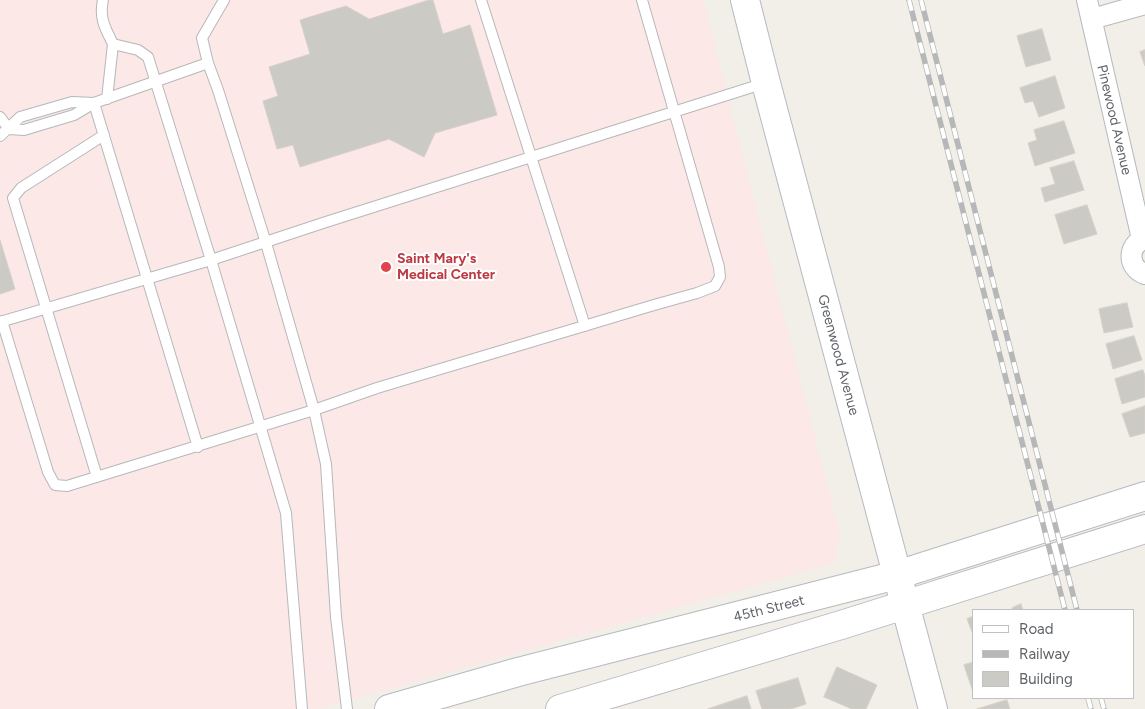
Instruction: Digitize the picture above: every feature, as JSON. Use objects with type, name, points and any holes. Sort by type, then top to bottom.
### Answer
[{"type":"main road","name":"Greenwood Avenue","points":[[745,0],[933,709]]},
{"type":"main road","name":"45th Street","points":[[389,709],[518,672],[897,575],[1145,496]]},
{"type":"main road","points":[[560,709],[905,605],[1145,529]]},
{"type":"street","points":[[1089,10],[1145,4]]},
{"type":"street","name":"Pinewood Avenue","points":[[1089,10],[1143,239]]},
{"type":"street","points":[[1143,239],[1133,248],[1131,259],[1136,270],[1145,274]]},
{"type":"lane","points":[[103,0],[100,12],[102,24],[113,44],[107,99]]},
{"type":"lane","points":[[224,0],[202,38],[208,64],[266,243],[314,410],[326,464],[336,617],[346,709]]},
{"type":"lane","points":[[481,0],[585,326]]},
{"type":"lane","points":[[642,0],[674,112],[719,267],[720,277],[715,286],[697,293],[377,388],[314,410],[97,477],[67,486],[55,485],[48,472],[1,321],[266,243],[326,222],[531,158],[674,112],[766,83]]},
{"type":"lane","points":[[113,44],[138,50],[148,57],[211,260],[286,514],[302,709]]},
{"type":"lane","points":[[0,136],[9,129],[24,130],[74,115],[94,103],[208,64]]},
{"type":"lane","points":[[94,103],[198,446]]},
{"type":"lane","points":[[0,117],[9,129]]},
{"type":"lane","points":[[97,477],[13,198],[21,188],[104,135]]},
{"type":"shaded area","name":"Saint Mary's Medical Center","points":[[0,0],[703,0],[840,535],[835,563],[318,709],[0,709]]},
{"type":"building","points":[[433,0],[443,34],[470,25],[497,115],[435,133],[424,157],[389,139],[300,167],[293,145],[277,149],[263,101],[278,96],[269,67],[310,54],[300,20],[346,6],[369,19]]},
{"type":"building","points":[[1042,29],[1051,60],[1026,67],[1017,36]]},
{"type":"building","points":[[1145,50],[1145,66],[1140,52]]},
{"type":"building","points":[[1055,76],[1065,108],[1039,117],[1033,101],[1025,103],[1020,88]]},
{"type":"building","points":[[1064,121],[1075,153],[1035,166],[1028,143],[1037,140],[1034,130]]},
{"type":"building","points":[[1074,161],[1084,190],[1045,202],[1041,188],[1055,184],[1050,168]]},
{"type":"building","points":[[1087,205],[1097,234],[1064,244],[1055,215]]},
{"type":"building","points":[[0,240],[15,289],[0,294]]},
{"type":"building","points":[[1127,303],[1133,327],[1104,333],[1099,309]]},
{"type":"building","points":[[1134,336],[1142,360],[1113,369],[1106,344]]},
{"type":"building","points":[[1143,370],[1145,376],[1145,397],[1122,404],[1115,379]]},
{"type":"building","points":[[1145,406],[1145,433],[1130,437],[1122,414]]},
{"type":"building","points":[[1021,604],[1023,609],[1012,609]]},
{"type":"building","points":[[972,617],[972,632],[967,619]]},
{"type":"building","points":[[972,663],[972,689],[964,665]]},
{"type":"building","points":[[837,667],[877,685],[866,709],[852,709],[824,697]]},
{"type":"building","points":[[798,678],[806,704],[791,709],[762,709],[756,691]]},
{"type":"building","points":[[747,696],[751,709],[708,709]]},
{"type":"building","points":[[1007,700],[1010,709],[977,709]]},
{"type":"railway","points":[[909,0],[1065,609]]},
{"type":"railway","points":[[921,0],[1077,609]]},
{"type":"railway","points":[[1088,699],[1091,709]]},
{"type":"railway","points":[[1101,699],[1104,709]]},
{"type":"place","name":"Saint Mary's Medical Center","points":[[386,267]]}]
